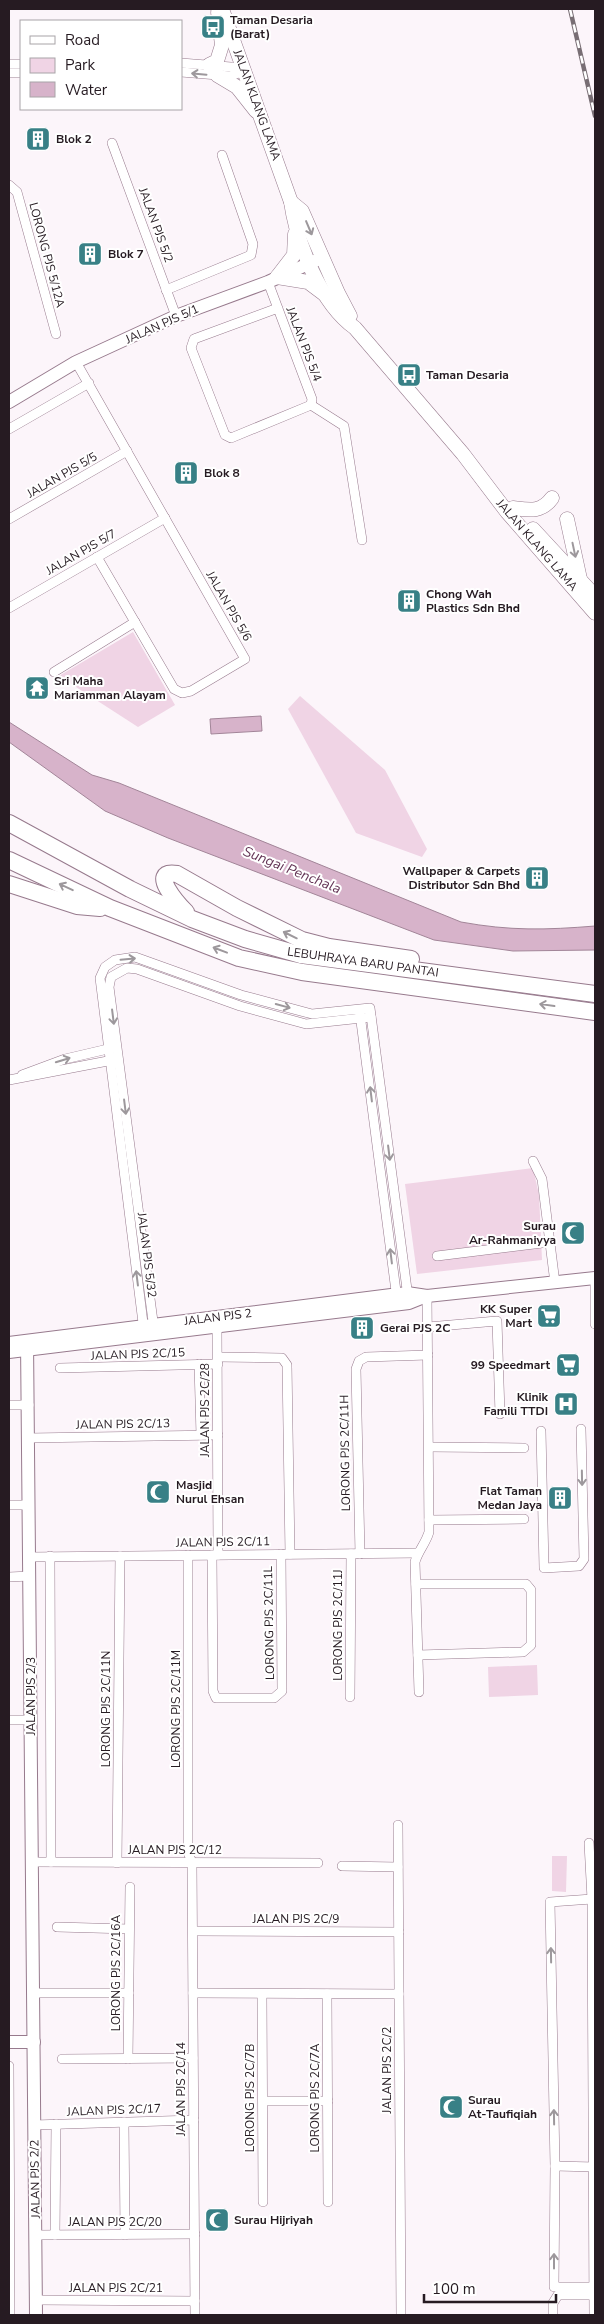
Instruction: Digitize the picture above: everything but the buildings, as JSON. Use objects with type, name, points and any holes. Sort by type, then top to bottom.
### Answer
[{"type":"highway","name":"LEBUHRAYA BARU PANTAI","points":[[9,824],[192,919],[245,939],[300,955],[595,992]]},
{"type":"highway","name":"LEBUHRAYA BARU PANTAI","points":[[9,860],[110,908],[239,958],[302,972],[595,1012]]},
{"type":"highway","points":[[192,919],[166,886],[164,881],[167,875],[171,873],[178,874],[237,908],[302,940],[329,947],[595,992]]},
{"type":"highway","points":[[9,884],[77,906],[110,908]]},
{"type":"main road","points":[[221,9],[222,51],[213,70],[237,87],[262,119]]},
{"type":"main road","name":"JALAN KLANG LAMA","points":[[221,9],[245,70],[291,202],[295,228],[355,328],[481,477],[507,512],[595,613]]},
{"type":"main road","name":"JALAN KLANG LAMA","points":[[291,202],[302,211],[327,296],[344,320],[355,328]]},
{"type":"main road","points":[[273,279],[294,255],[295,228]]},
{"type":"main road","points":[[273,279],[308,282],[327,296]]},
{"type":"main road","name":"JALAN KLANG LAMA","points":[[481,477],[513,508],[595,596]]},
{"type":"main road","points":[[513,508],[532,511],[540,508],[552,498]]},
{"type":"main road","points":[[567,519],[580,580]]},
{"type":"street","points":[[182,63],[230,76],[245,70]]},
{"type":"street","points":[[182,72],[231,67],[245,70]]},
{"type":"street","name":"JALAN PJS 5/2","points":[[112,143],[176,316]]},
{"type":"street","points":[[166,290],[251,255],[253,244],[222,154]]},
{"type":"street","name":"LORONG PJS 5/12A","points":[[9,185],[16,192],[56,334]]},
{"type":"street","name":"JALAN PJS 5/1","points":[[9,402],[76,362],[176,316],[273,279],[315,260]]},
{"type":"street","name":"JALAN PJS 5/4","points":[[273,279],[278,308],[312,399],[311,405]]},
{"type":"street","points":[[278,308],[194,339],[191,348],[225,435],[231,438],[311,405],[344,426],[362,540]]},
{"type":"street","name":"JALAN PJS 5/6","points":[[76,362],[244,659],[191,691],[177,691],[174,689],[97,557]]},
{"type":"street","points":[[9,429],[88,383]]},
{"type":"street","name":"JALAN PJS 5/5","points":[[9,519],[127,452]]},
{"type":"street","name":"JALAN PJS 5/7","points":[[9,608],[165,518]]},
{"type":"street","points":[[54,672],[135,622]]},
{"type":"street","points":[[9,1080],[114,1060],[100,978],[105,967],[115,960],[135,957],[241,995],[312,1014],[360,1014],[370,1008],[403,1299]]},
{"type":"street","points":[[360,1014],[403,1299]]},
{"type":"street","points":[[20,1077],[29,1071],[65,1059],[112,1048]]},
{"type":"street","name":"JALAN PJS 5/32","points":[[114,1060],[135,1186],[149,1330]]},
{"type":"street","name":"JALAN PJS 5/32","points":[[114,1060],[125,1187],[149,1330]]},
{"type":"street","points":[[533,1161],[542,1179],[555,1283]]},
{"type":"street","points":[[437,1256],[550,1242]]},
{"type":"street","points":[[595,1278],[595,1324]]},
{"type":"street","name":"JALAN PJS 2","points":[[9,1343],[27,1345],[426,1296],[595,1278]]},
{"type":"street","points":[[419,1692],[415,1562],[418,1553],[426,1543],[429,1520],[428,1327],[426,1296]]},
{"type":"street","name":"JALAN PJS 2","points":[[149,1330],[218,1326],[403,1299]]},
{"type":"street","points":[[428,1327],[497,1322],[500,1414]]},
{"type":"street","name":"JALAN PJS 2C/28","points":[[218,1326],[213,1691],[216,1698],[274,1698],[282,1692]]},
{"type":"street","points":[[9,1352],[27,1345]]},
{"type":"street","name":"JALAN PJS 2/3","points":[[27,1345],[34,2042]]},
{"type":"street","name":"LORONG PJS 2C/11H","points":[[355,1554],[356,1369],[360,1361],[366,1357],[428,1355]]},
{"type":"street","name":"JALAN PJS 2C/15","points":[[60,1368],[199,1364],[218,1361],[282,1358],[287,1365],[290,1554]]},
{"type":"street","points":[[199,1364],[201,1435]]},
{"type":"street","points":[[9,1405],[29,1405]]},
{"type":"street","points":[[540,1431],[544,1568],[579,1566],[584,1559],[581,1430]]},
{"type":"street","name":"JALAN PJS 2C/13","points":[[29,1438],[218,1435]]},
{"type":"street","points":[[429,1447],[524,1448]]},
{"type":"street","points":[[9,1505],[29,1505]]},
{"type":"street","points":[[429,1520],[524,1519]]},
{"type":"street","name":"JALAN PJS 2C/11","points":[[29,1557],[418,1553]]},
{"type":"street","name":"LORONG PJS 2C/11L","points":[[281,1554],[282,1692]]},
{"type":"street","name":"LORONG PJS 2C/11J","points":[[350,1696],[355,1554]]},
{"type":"street","name":"LORONG PJS 2C/11M","points":[[188,1555],[188,1852],[192,1863]]},
{"type":"street","points":[[50,1556],[51,1862]]},
{"type":"street","name":"LORONG PJS 2C/11N","points":[[118,1862],[120,1556]]},
{"type":"street","points":[[9,1577],[30,1576]]},
{"type":"street","points":[[416,1584],[526,1584],[531,1590],[531,1645],[523,1652],[418,1655]]},
{"type":"street","points":[[9,1720],[31,1720]]},
{"type":"street","name":"JALAN PJS 2C/2","points":[[398,1825],[400,2315]]},
{"type":"street","points":[[588,1843],[592,1899],[594,2315]]},
{"type":"street","name":"JALAN PJS 2C/12","points":[[32,1862],[318,1863]]},
{"type":"street","name":"JALAN PJS 2C/14","points":[[192,1863],[195,2315]]},
{"type":"street","points":[[342,1866],[398,1867]]},
{"type":"street","name":"LORONG PJS 2C/16A","points":[[128,2059],[130,1887]]},
{"type":"street","points":[[592,1899],[550,1902],[555,2166],[554,2287],[594,2291]]},
{"type":"street","points":[[57,1927],[129,1929]]},
{"type":"street","name":"JALAN PJS 2C/9","points":[[192,1931],[399,1932]]},
{"type":"street","points":[[33,1993],[129,1994]]},
{"type":"street","points":[[193,1993],[399,1994]]},
{"type":"street","name":"LORONG PJS 2C/7B","points":[[262,1994],[263,2202]]},
{"type":"street","name":"LORONG PJS 2C/7A","points":[[327,1994],[328,2202]]},
{"type":"street","points":[[9,2042],[34,2042]]},
{"type":"street","name":"JALAN PJS 2/2","points":[[34,2042],[36,2315]]},
{"type":"street","points":[[62,2059],[193,2058]]},
{"type":"street","points":[[10,2066],[10,2315]]},
{"type":"street","points":[[263,2101],[328,2101]]},
{"type":"street","name":"JALAN PJS 2C/17","points":[[34,2125],[194,2120]]},
{"type":"street","points":[[124,2122],[125,2234]]},
{"type":"street","points":[[55,2235],[56,2124]]},
{"type":"street","points":[[555,2166],[594,2167]]},
{"type":"street","name":"JALAN PJS 2C/20","points":[[36,2235],[195,2234]]},
{"type":"street","points":[[553,2315],[553,2303],[558,2296],[594,2291]]},
{"type":"street","name":"JALAN PJS 2C/21","points":[[36,2300],[195,2301]]},
{"type":"green space","points":[[133,632],[175,705],[138,727],[59,676]]},
{"type":"green space","points":[[300,696],[385,770],[427,849],[422,857],[356,833],[288,709]]},
{"type":"green space","points":[[533,1168],[539,1195],[542,1260],[417,1274],[405,1184]]},
{"type":"green space","points":[[537,1665],[538,1695],[489,1697],[488,1667]]},
{"type":"green space","points":[[552,1856],[567,1856],[566,1892],[552,1891]]},
{"type":"water","points":[[261,716],[262,731],[211,734],[210,719]]},
{"type":"water","name":"Sungai Penchala","points":[[9,722],[92,775],[119,783],[461,922],[528,929],[595,926],[595,950],[513,951],[434,940],[168,838],[105,811],[9,742]]},
{"type":"railway","points":[[570,9],[595,116]]},
{"type":"place","name":"Taman Desaria (Barat)","points":[[213,27]]},
{"type":"place","name":"Blok 2","points":[[38,139]]},
{"type":"place","name":"Blok 7","points":[[90,254]]},
{"type":"place","name":"Taman Desaria","points":[[409,375]]},
{"type":"place","name":"Blok 8","points":[[186,473]]},
{"type":"place","name":"Chong Wah Plastics Sdn Bhd","points":[[409,601]]},
{"type":"place","name":"Sri Maha Mariamman Alayam","points":[[37,688]]},
{"type":"place","name":"Wallpaper & Carpets Distributor Sdn Bhd","points":[[537,878]]},
{"type":"place","name":"Surau Ar-Rahmaniyya","points":[[573,1233]]},
{"type":"place","name":"KK Super Mart","points":[[549,1316]]},
{"type":"place","name":"Gerai PJS 2C","points":[[362,1328]]},
{"type":"place","name":"99 Speedmart","points":[[568,1365]]},
{"type":"place","name":"Klinik Famili TTDI","points":[[566,1404]]},
{"type":"place","name":"Masjid Nurul Ehsan","points":[[158,1492]]},
{"type":"place","name":"Flat Taman Medan Jaya","points":[[560,1498]]},
{"type":"place","name":"Surau At-Taufiqiah","points":[[451,2107]]},
{"type":"place","name":"Surau Hijriyah","points":[[217,2220]]}]
